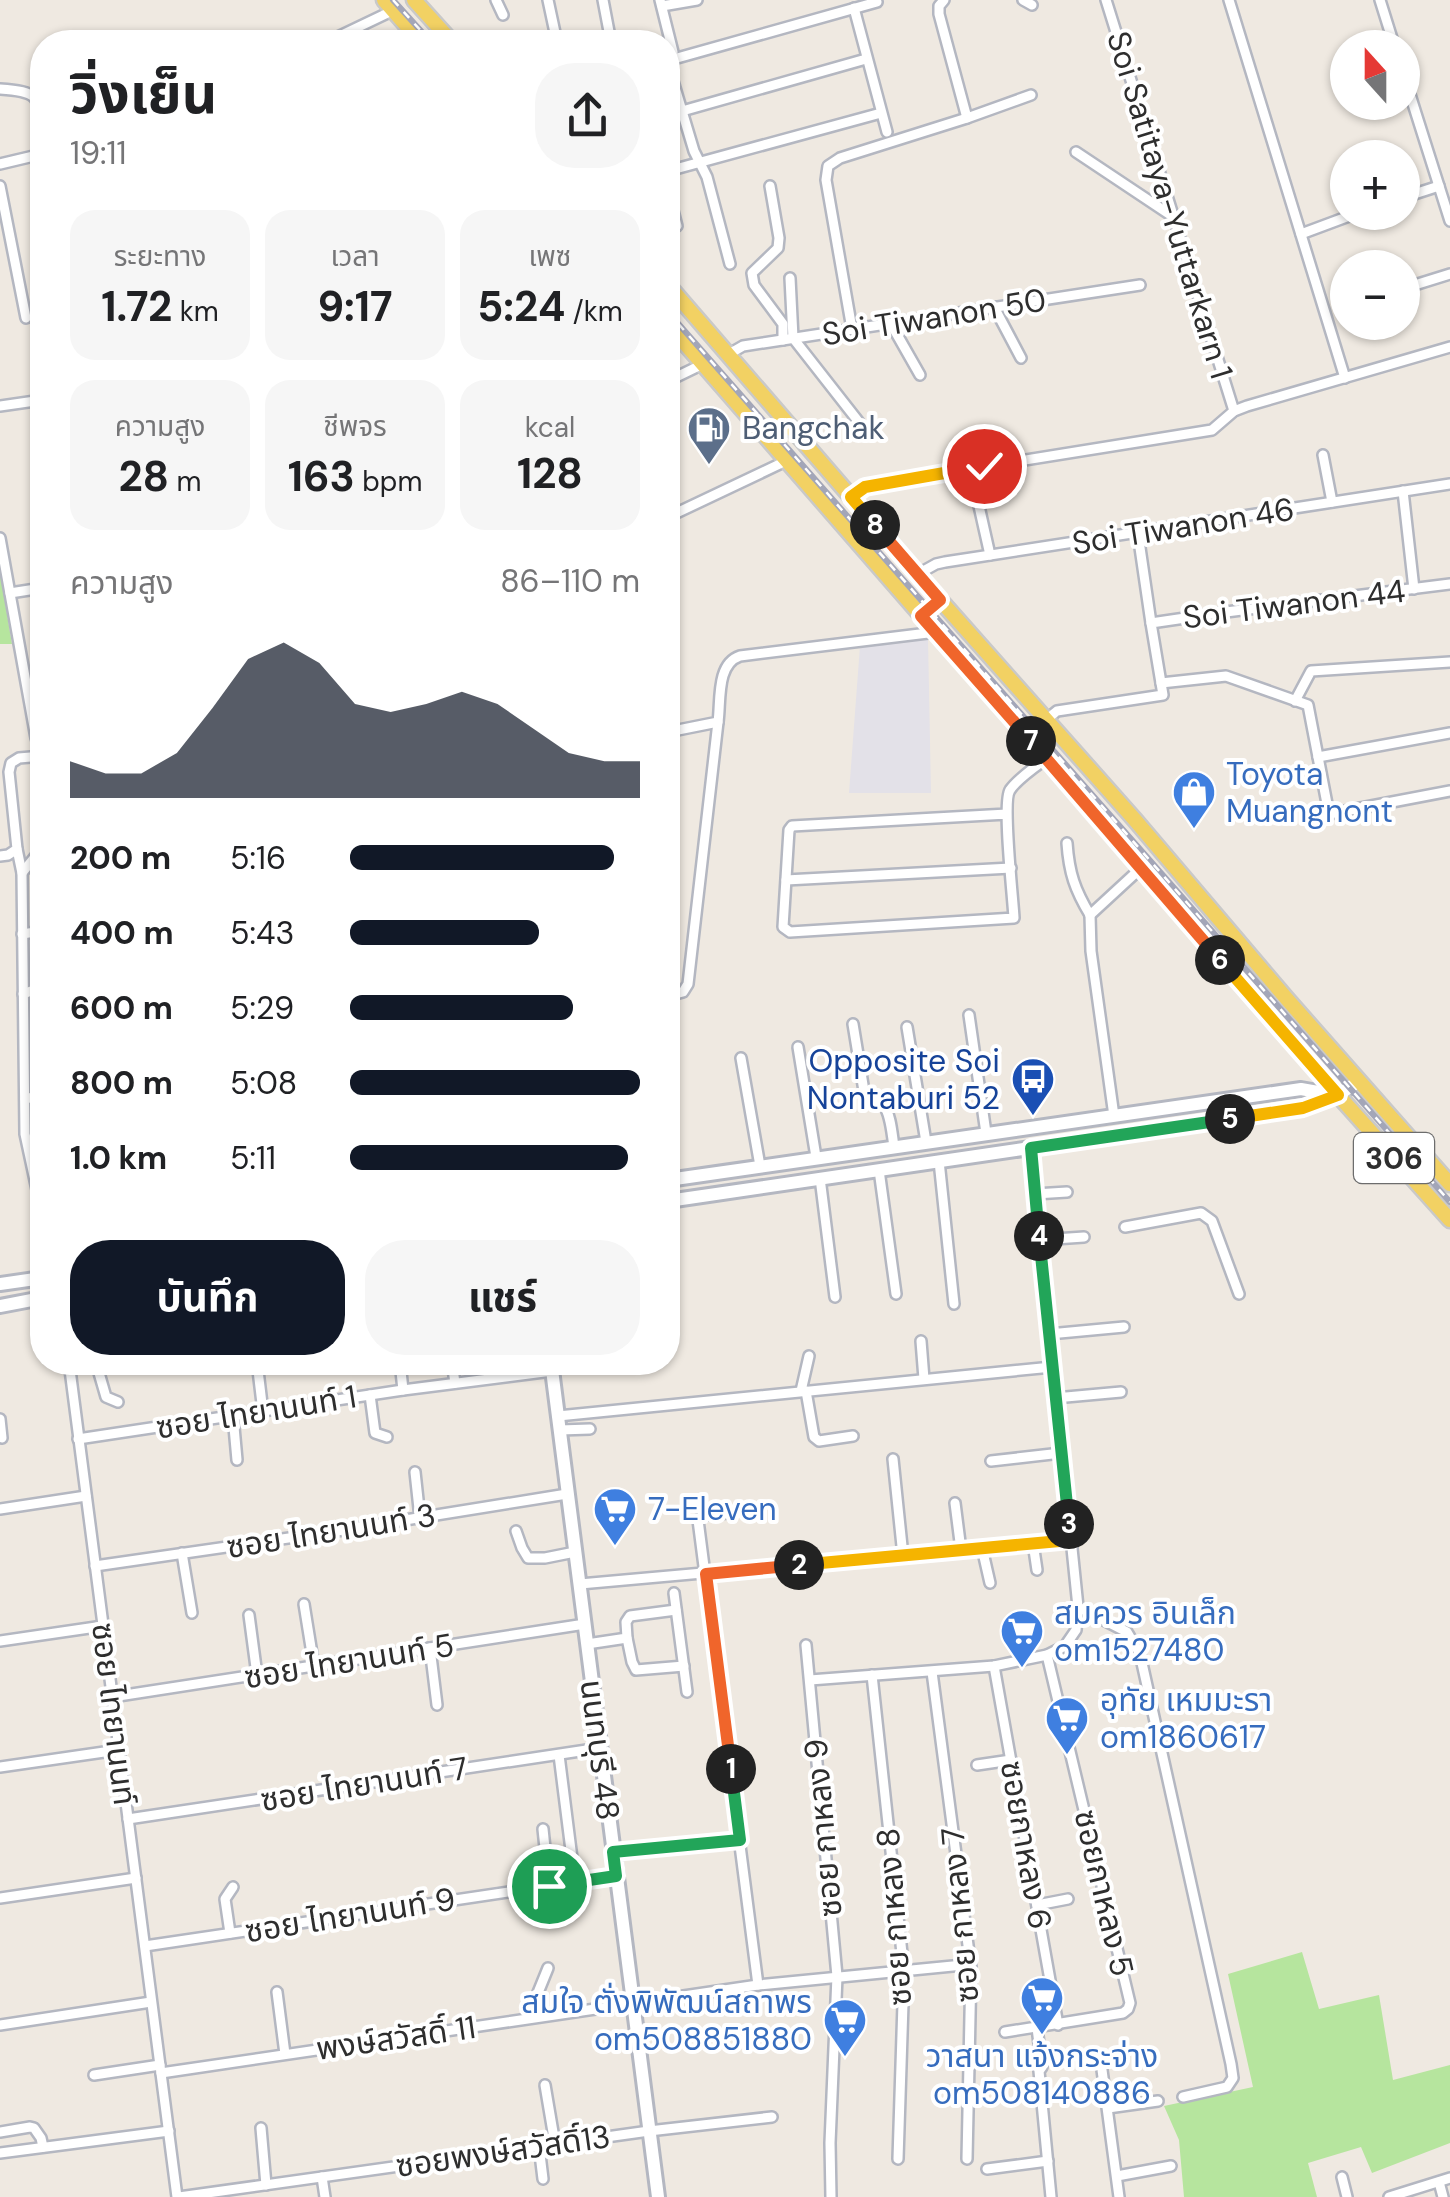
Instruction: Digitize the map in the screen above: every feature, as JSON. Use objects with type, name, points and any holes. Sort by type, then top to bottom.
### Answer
[{"type":"main road","points":[[414,0],[441,30]]},
{"type":"main road","points":[[389,5],[411,30]]},
{"type":"main road","name":"306","points":[[680,298],[1450,1184]]},
{"type":"main road","name":"306","points":[[680,338],[1450,1220]]},
{"type":"main road","points":[[921,616],[940,600]]},
{"type":"main road","points":[[680,1199],[1303,1108],[1338,1095],[1359,1080]]},
{"type":"main road","points":[[680,1178],[1300,1089],[1338,1095]]},
{"type":"main road","points":[[0,1284],[30,1280]]},
{"type":"main road","points":[[0,1306],[30,1300]]},
{"type":"main road","name":"นนทบุรี 48","points":[[552,1375],[658,2197]]},
{"type":"street","points":[[496,0],[503,15]]},
{"type":"street","points":[[548,0],[554,30]]},
{"type":"street","points":[[603,0],[609,30]]},
{"type":"street","points":[[668,30],[661,3],[697,0]]},
{"type":"street","points":[[944,0],[939,14],[967,118]]},
{"type":"street","name":"Soi Satitaya-Yuttarkarn 1","points":[[1106,0],[1234,411]]},
{"type":"street","points":[[1229,0],[1344,378]]},
{"type":"street","points":[[1380,0],[1389,30]]},
{"type":"street","points":[[680,57],[877,2]]},
{"type":"street","points":[[347,30],[389,5]]},
{"type":"street","points":[[854,8],[886,132]]},
{"type":"street","points":[[680,113],[866,60]]},
{"type":"street","points":[[0,89],[30,93]]},
{"type":"street","points":[[852,329],[826,180],[828,166],[840,158],[1030,96]]},
{"type":"street","points":[[680,102],[694,151],[716,204],[730,264]]},
{"type":"street","points":[[680,169],[881,113]]},
{"type":"street","points":[[1418,120],[1450,221]]},
{"type":"street","points":[[1076,152],[1175,218]]},
{"type":"street","points":[[0,164],[30,157]]},
{"type":"street","points":[[0,186],[26,318]]},
{"type":"street","points":[[770,186],[778,248],[752,273],[754,285],[783,324],[788,339],[869,435]]},
{"type":"street","points":[[1420,192],[1440,186]]},
{"type":"street","points":[[1301,234],[1330,223]]},
{"type":"street","points":[[1420,284],[1450,274]]},
{"type":"street","points":[[788,339],[790,278]]},
{"type":"street","name":"Soi Tiwanon 50","points":[[729,354],[743,346],[1140,285]]},
{"type":"street","points":[[994,307],[1021,358]]},
{"type":"street","points":[[891,324],[920,376]]},
{"type":"street","points":[[851,497],[870,485],[1212,430],[1234,411],[1450,347]]},
{"type":"street","points":[[680,375],[703,364]]},
{"type":"street","points":[[0,406],[30,402]]},
{"type":"street","points":[[1323,455],[1332,502]]},
{"type":"street","points":[[680,511],[786,461]]},
{"type":"street","name":"Soi Tiwanon 46","points":[[918,574],[936,564],[1450,484]]},
{"type":"street","points":[[1402,492],[1414,588]]},
{"type":"street","points":[[979,506],[990,555]]},
{"type":"street","points":[[1138,534],[1151,624]]},
{"type":"street","points":[[0,538],[30,693]]},
{"type":"street","name":"Soi Tiwanon 44","points":[[1161,683],[1151,624],[1450,584]]},
{"type":"street","points":[[10,593],[30,590]]},
{"type":"street","points":[[680,993],[688,984],[724,669],[730,659],[936,632]]},
{"type":"street","points":[[1295,701],[1312,671],[1450,662]]},
{"type":"street","points":[[1046,720],[1058,711],[1163,695],[1161,683],[1226,676],[1308,706],[1330,814],[1450,792]]},
{"type":"street","points":[[680,730],[718,722]]},
{"type":"street","points":[[1318,756],[1450,733]]},
{"type":"street","points":[[30,757],[19,758],[11,764],[9,772],[22,873],[24,1099],[30,1162]]},
{"type":"street","points":[[1007,814],[792,826],[782,927],[790,932],[1014,918],[1011,868],[1007,814],[1006,802],[1009,791],[1046,758]]},
{"type":"street","points":[[1067,843],[1068,868],[1090,915],[1091,951],[1114,1116]]},
{"type":"street","points":[[0,856],[17,850]]},
{"type":"street","points":[[22,873],[30,863]]},
{"type":"street","points":[[786,880],[1011,868]]},
{"type":"street","points":[[1090,915],[1140,868]]},
{"type":"street","points":[[22,934],[30,933]]},
{"type":"street","points":[[23,994],[30,991]]},
{"type":"street","points":[[969,1015],[986,1133]]},
{"type":"street","points":[[853,1024],[864,1091],[886,1108],[894,1146]]},
{"type":"street","points":[[907,1027],[926,1142]]},
{"type":"street","points":[[798,1046],[816,1157]]},
{"type":"street","points":[[741,1058],[760,1166]]},
{"type":"street","points":[[24,1099],[30,1098]]},
{"type":"street","points":[[810,1680],[994,1666],[1047,1655],[1065,1646],[1076,1630],[1078,1607],[1031,1148]]},
{"type":"street","points":[[940,1161],[954,1304]]},
{"type":"street","points":[[879,1170],[896,1294]]},
{"type":"street","points":[[820,1178],[835,1297]]},
{"type":"street","points":[[1035,1194],[1067,1192]]},
{"type":"street","points":[[1125,1227],[1201,1212],[1207,1216],[1239,1294]]},
{"type":"street","points":[[1040,1240],[1084,1237]]},
{"type":"street","points":[[1048,1334],[1124,1327]]},
{"type":"street","points":[[922,1340],[924,1380]]},
{"type":"street","points":[[809,1356],[804,1391],[814,1437],[818,1441],[853,1436]]},
{"type":"street","points":[[559,1423],[804,1391],[1052,1367]]},
{"type":"street","name":"ซอย ไทยานนท์","points":[[71,1375],[178,2197]]},
{"type":"street","points":[[100,1375],[106,1397],[118,1402]]},
{"type":"street","points":[[259,1375],[263,1412]]},
{"type":"street","points":[[402,1375],[404,1390]]},
{"type":"street","points":[[454,1375],[455,1383]]},
{"type":"street","name":"ซอย ไทยานนท์ 1","points":[[78,1439],[503,1375]]},
{"type":"street","points":[[1055,1398],[1122,1392]]},
{"type":"street","points":[[370,1395],[376,1433],[387,1437]]},
{"type":"street","points":[[233,1416],[238,1460]]},
{"type":"street","points":[[0,1418],[2,1438]]},
{"type":"street","points":[[559,1423],[590,1429]]},
{"type":"street","points":[[991,1461],[1061,1453]]},
{"type":"street","points":[[892,1459],[903,1556]]},
{"type":"street","points":[[415,1472],[420,1518]]},
{"type":"street","name":"ซอย ไทยานนท์ 3","points":[[95,1566],[567,1494]]},
{"type":"street","points":[[0,1509],[86,1496]]},
{"type":"street","points":[[955,1503],[960,1550]]},
{"type":"street","points":[[728,1513],[706,1514],[698,1520],[758,1985]]},
{"type":"street","points":[[516,1530],[528,1558],[575,1552]]},
{"type":"street","points":[[580,1584],[1071,1540]]},
{"type":"street","points":[[1033,1543],[1038,1570]]},
{"type":"street","points":[[982,1548],[990,1583]]},
{"type":"street","points":[[182,1553],[192,1613]]},
{"type":"street","points":[[674,1593],[686,1692]]},
{"type":"street","points":[[304,1604],[314,1666]]},
{"type":"street","points":[[1078,1607],[1127,1632],[1140,1654],[1232,2072],[1231,2083],[1226,2086],[1182,2097]]},
{"type":"street","points":[[676,1610],[626,1618],[627,1638],[636,1670],[684,1666]]},
{"type":"street","points":[[249,1615],[257,1675]]},
{"type":"street","name":"ซอย ไทยานนท์ 5","points":[[112,1697],[585,1624]]},
{"type":"street","points":[[0,1640],[103,1626]]},
{"type":"street","points":[[587,1644],[627,1638]]},
{"type":"street","name":"ซอย กาหลง 9","points":[[806,1645],[837,1976],[830,2197]]},
{"type":"street","points":[[430,1648],[436,1705]]},
{"type":"street","name":"ซอยกาหลง 5","points":[[1005,2032],[1123,2013],[1130,2003],[1047,1655]]},
{"type":"street","name":"ซอยกาหลง 6","points":[[994,1666],[1058,2024]]},
{"type":"street","name":"ซอย กาหลง 7","points":[[932,1672],[971,1968],[967,2159]]},
{"type":"street","name":"ซอย กาหลง 8","points":[[872,1676],[904,1972],[898,2159]]},
{"type":"street","name":"ซอย ไทยานนท์ 7","points":[[128,1819],[600,1748]]},
{"type":"street","points":[[0,1767],[118,1750]]},
{"type":"street","points":[[558,1754],[574,1882]]},
{"type":"street","points":[[978,1765],[1011,1760]]},
{"type":"street","points":[[543,1830],[549,1886]]},
{"type":"street","points":[[613,1852],[740,1840]]},
{"type":"street","name":"ซอย ไทยานนท์ 9","points":[[144,1946],[616,1876]]},
{"type":"street","points":[[0,1898],[136,1878]]},
{"type":"street","points":[[230,1933],[226,1899],[232,1887]]},
{"type":"street","points":[[1037,1905],[1068,1899]]},
{"type":"street","name":"พงษ์สวัสดิ์ 11","points":[[161,2069],[758,1985],[964,1965],[971,1968]]},
{"type":"street","points":[[537,2017],[535,2000],[548,1968]]},
{"type":"street","points":[[277,1992],[284,2054]]},
{"type":"street","points":[[0,2025],[151,2002]]},
{"type":"street","points":[[1037,2028],[1052,2197]]},
{"type":"street","points":[[1100,2055],[1119,2197]]},
{"type":"street","points":[[94,2075],[161,2069]]},
{"type":"street","points":[[546,2085],[555,2144]]},
{"type":"street","points":[[1108,2108],[1158,2101]]},
{"type":"street","name":"ซอยพงษ์สวัสดิ์13","points":[[178,2197],[245,2192],[266,2185],[538,2146],[772,2118]]},
{"type":"street","points":[[0,2132],[30,2126],[41,2138],[43,2148]]},
{"type":"street","points":[[261,2128],[266,2185]]},
{"type":"street","points":[[0,2153],[168,2130]]},
{"type":"street","points":[[538,2146],[543,2179]]},
{"type":"street","points":[[987,2169],[1048,2162]]},
{"type":"street","points":[[1117,2176],[1170,2166]]},
{"type":"street","points":[[322,2177],[325,2197]]},
{"type":"street","points":[[1342,2177],[1347,2197]]},
{"type":"street","points":[[1390,2197],[1450,2178]]},
{"type":"street","points":[[1438,2182],[1443,2197]]},
{"type":"shaded area","points":[[928,638],[931,793],[849,793],[860,646]]},
{"type":"green space","points":[[0,572],[12,644],[0,644]]},
{"type":"green space","points":[[1302,1952],[1319,2009],[1379,1995],[1393,2080],[1450,2065],[1450,2143],[1372,2173],[1361,2147],[1308,2163],[1317,2197],[1184,2197],[1179,2140],[1164,2106],[1253,2087],[1228,1974]]},
{"type":"railway","points":[[393,0],[420,30]]},
{"type":"railway","points":[[680,326],[1450,1202]]},
{"type":"place","name":"Bangchak","points":[[709,466]]},
{"type":"place","name":"Toyota Muangnont","points":[[1194,830]]},
{"type":"place","name":"Opposite Soi Nontaburi 52","points":[[1033,1117]]},
{"type":"place","name":"7-Eleven","points":[[615,1547]]},
{"type":"place","name":"สมควร อินเล็ก om1527480","points":[[1022,1669]]},
{"type":"place","name":"อุทัย เหมมะรา om1860617","points":[[1067,1756]]},
{"type":"place","name":"วาสนา แจ้งกระจ่าง om508140886","points":[[1042,2036]]},
{"type":"place","name":"สมใจ ตั่งพิพัฒน์สถาพร om508851880","points":[[845,2058]]},
{"type":"route","points":[[549,1886],[616,1876],[613,1852],[740,1840],[706,1574],[1071,1540],[1031,1148],[1303,1108],[1338,1095],[921,616],[940,600],[851,497],[870,485],[984,466]]}]
